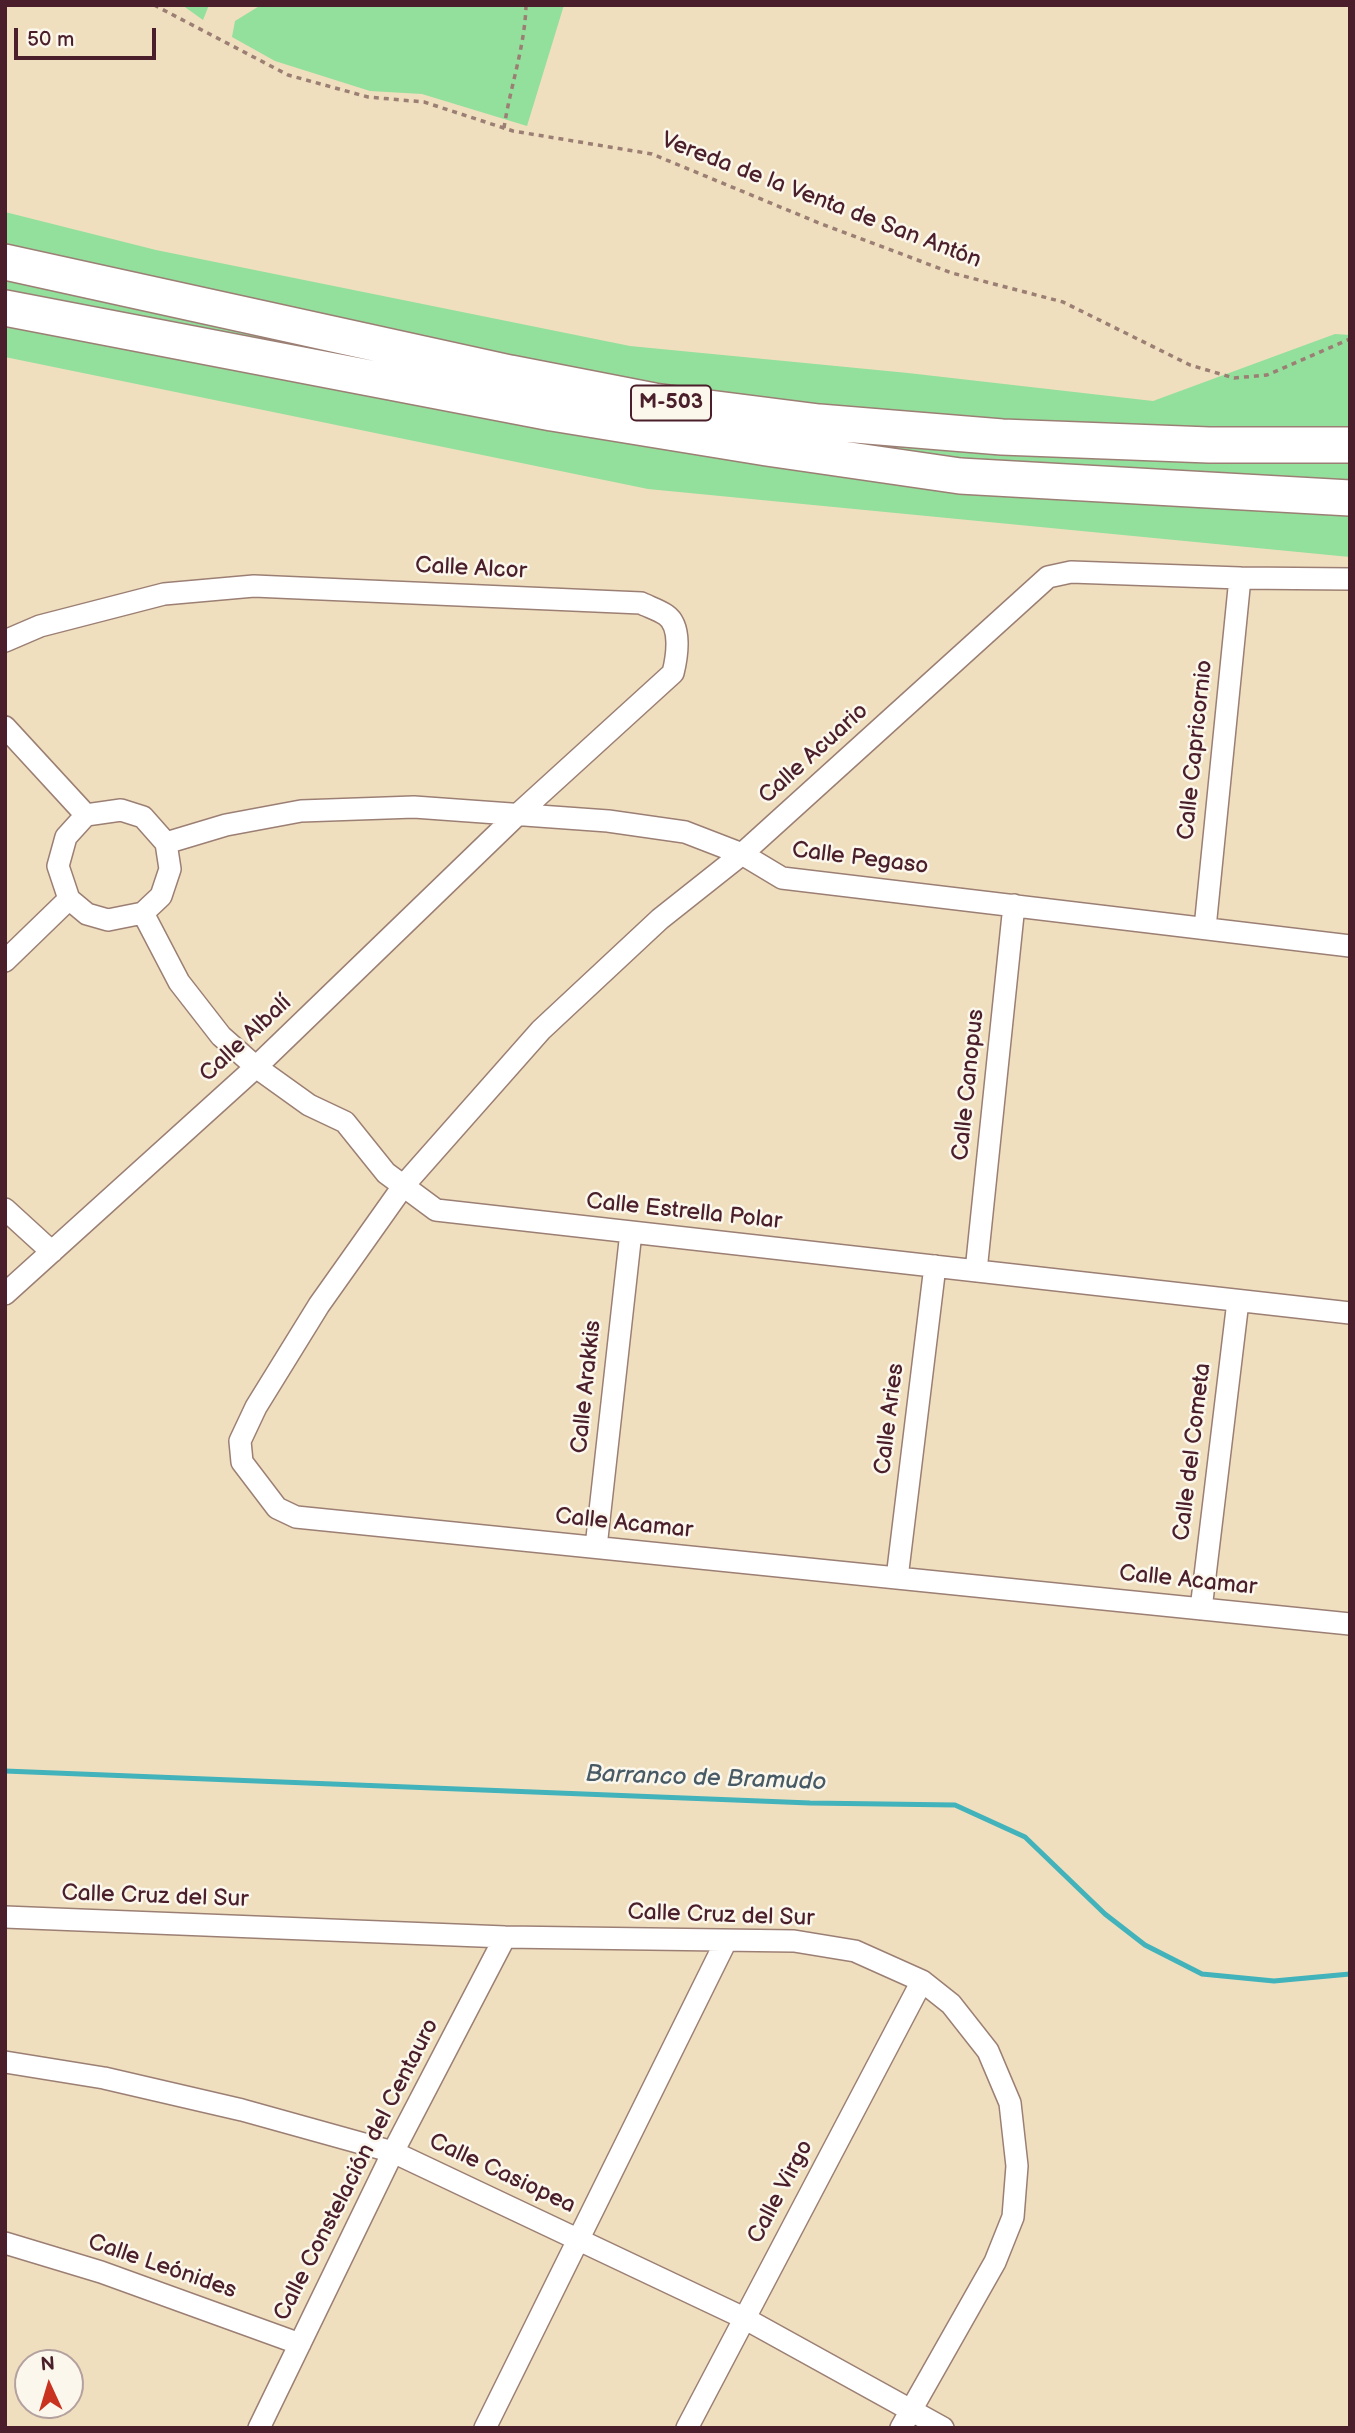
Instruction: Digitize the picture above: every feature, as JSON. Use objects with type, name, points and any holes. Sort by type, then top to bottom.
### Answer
[{"type":"highway","name":"M-503","points":[[5,262],[510,373],[654,401],[819,422],[1002,437],[1209,445],[1350,445]]},
{"type":"highway","name":"M-503","points":[[5,308],[539,410],[767,449],[960,476],[1350,498]]},
{"type":"highway","name":"M-503","points":[[1002,437],[1350,431]]},
{"type":"highway","name":"M-503","points":[[767,449],[1154,478],[1350,478]]},
{"type":"street","name":"Calle Acuario","points":[[404,1185],[541,1030],[660,919],[742,855],[1048,578],[1071,572],[1350,579]]},
{"type":"street","name":"Calle Capricornio","points":[[1205,928],[1240,578]]},
{"type":"street","name":"Calle Alcor","points":[[5,641],[40,626],[164,594],[254,586],[641,603],[668,616],[676,629],[677,656],[673,673],[517,814]]},
{"type":"street","points":[[5,727],[86,815]]},
{"type":"street","name":"Calle Pegaso","points":[[166,843],[226,825],[301,811],[414,807],[608,821],[685,832],[742,855],[782,878],[1350,946]]},
{"type":"street","points":[[121,810],[132,813],[143,817],[166,843],[170,869],[161,896],[143,913],[108,920],[87,914],[69,899],[58,866],[66,837],[86,815],[121,810]]},
{"type":"street","name":"Calle Albalí","points":[[5,1294],[256,1067],[517,814]]},
{"type":"street","points":[[5,961],[69,899]]},
{"type":"street","name":"Calle Canopus","points":[[975,1271],[1014,905]]},
{"type":"street","name":"Calle Estrella Polar","points":[[143,913],[179,982],[221,1036],[256,1067],[309,1105],[345,1122],[386,1173],[436,1210],[1350,1313]]},
{"type":"street","name":"Calle Acamar","points":[[404,1185],[319,1305],[256,1407],[240,1441],[242,1462],[277,1508],[296,1517],[1350,1624]]},
{"type":"street","points":[[5,1209],[52,1252]]},
{"type":"street","name":"Calle Arakkis","points":[[596,1547],[631,1232]]},
{"type":"street","name":"Calle Aries","points":[[897,1578],[935,1266]]},
{"type":"street","name":"Calle del Cometa","points":[[1201,1609],[1238,1301]]},
{"type":"street","name":"Calle Cruz del Sur","points":[[5,1917],[505,1937],[794,1941],[855,1951],[922,1981],[951,2004],[988,2051],[1010,2103],[1017,2166],[1013,2217],[995,2262],[905,2419]]},
{"type":"street","name":"Calle Constelación del Centauro","points":[[259,2428],[393,2152],[505,1937]]},
{"type":"street","points":[[485,2428],[726,1941]]},
{"type":"street","name":"Calle Virgo","points":[[687,2428],[922,1981]]},
{"type":"street","name":"Calle Casiopea","points":[[5,2062],[104,2078],[242,2110],[393,2152],[744,2318],[905,2419],[943,2428]]},
{"type":"street","name":"Calle Leónides","points":[[5,2243],[101,2272],[300,2344]]},
{"type":"path","name":"Vereda de la Venta de San Antón","points":[[154,5],[288,75],[368,97],[424,102],[504,128],[652,154],[819,223],[952,273],[1063,302],[1190,365],[1234,378],[1267,375],[1350,340]]},
{"type":"path","points":[[504,128],[510,89],[524,35],[526,5]]},
{"type":"green space","points":[[182,5],[209,5],[203,20]]},
{"type":"green space","points":[[261,5],[564,5],[527,126],[422,94],[370,91],[275,61],[232,37],[235,21]]},
{"type":"green space","points":[[5,212],[156,250],[630,346],[908,373],[1153,401],[1335,334],[1350,335],[1350,557],[648,489],[5,357]]},
{"type":"waterway","name":"Barranco de Bramudo","points":[[5,1771],[810,1803],[955,1805],[1025,1837],[1105,1914],[1145,1945],[1202,1974],[1274,1981],[1350,1974]]}]
